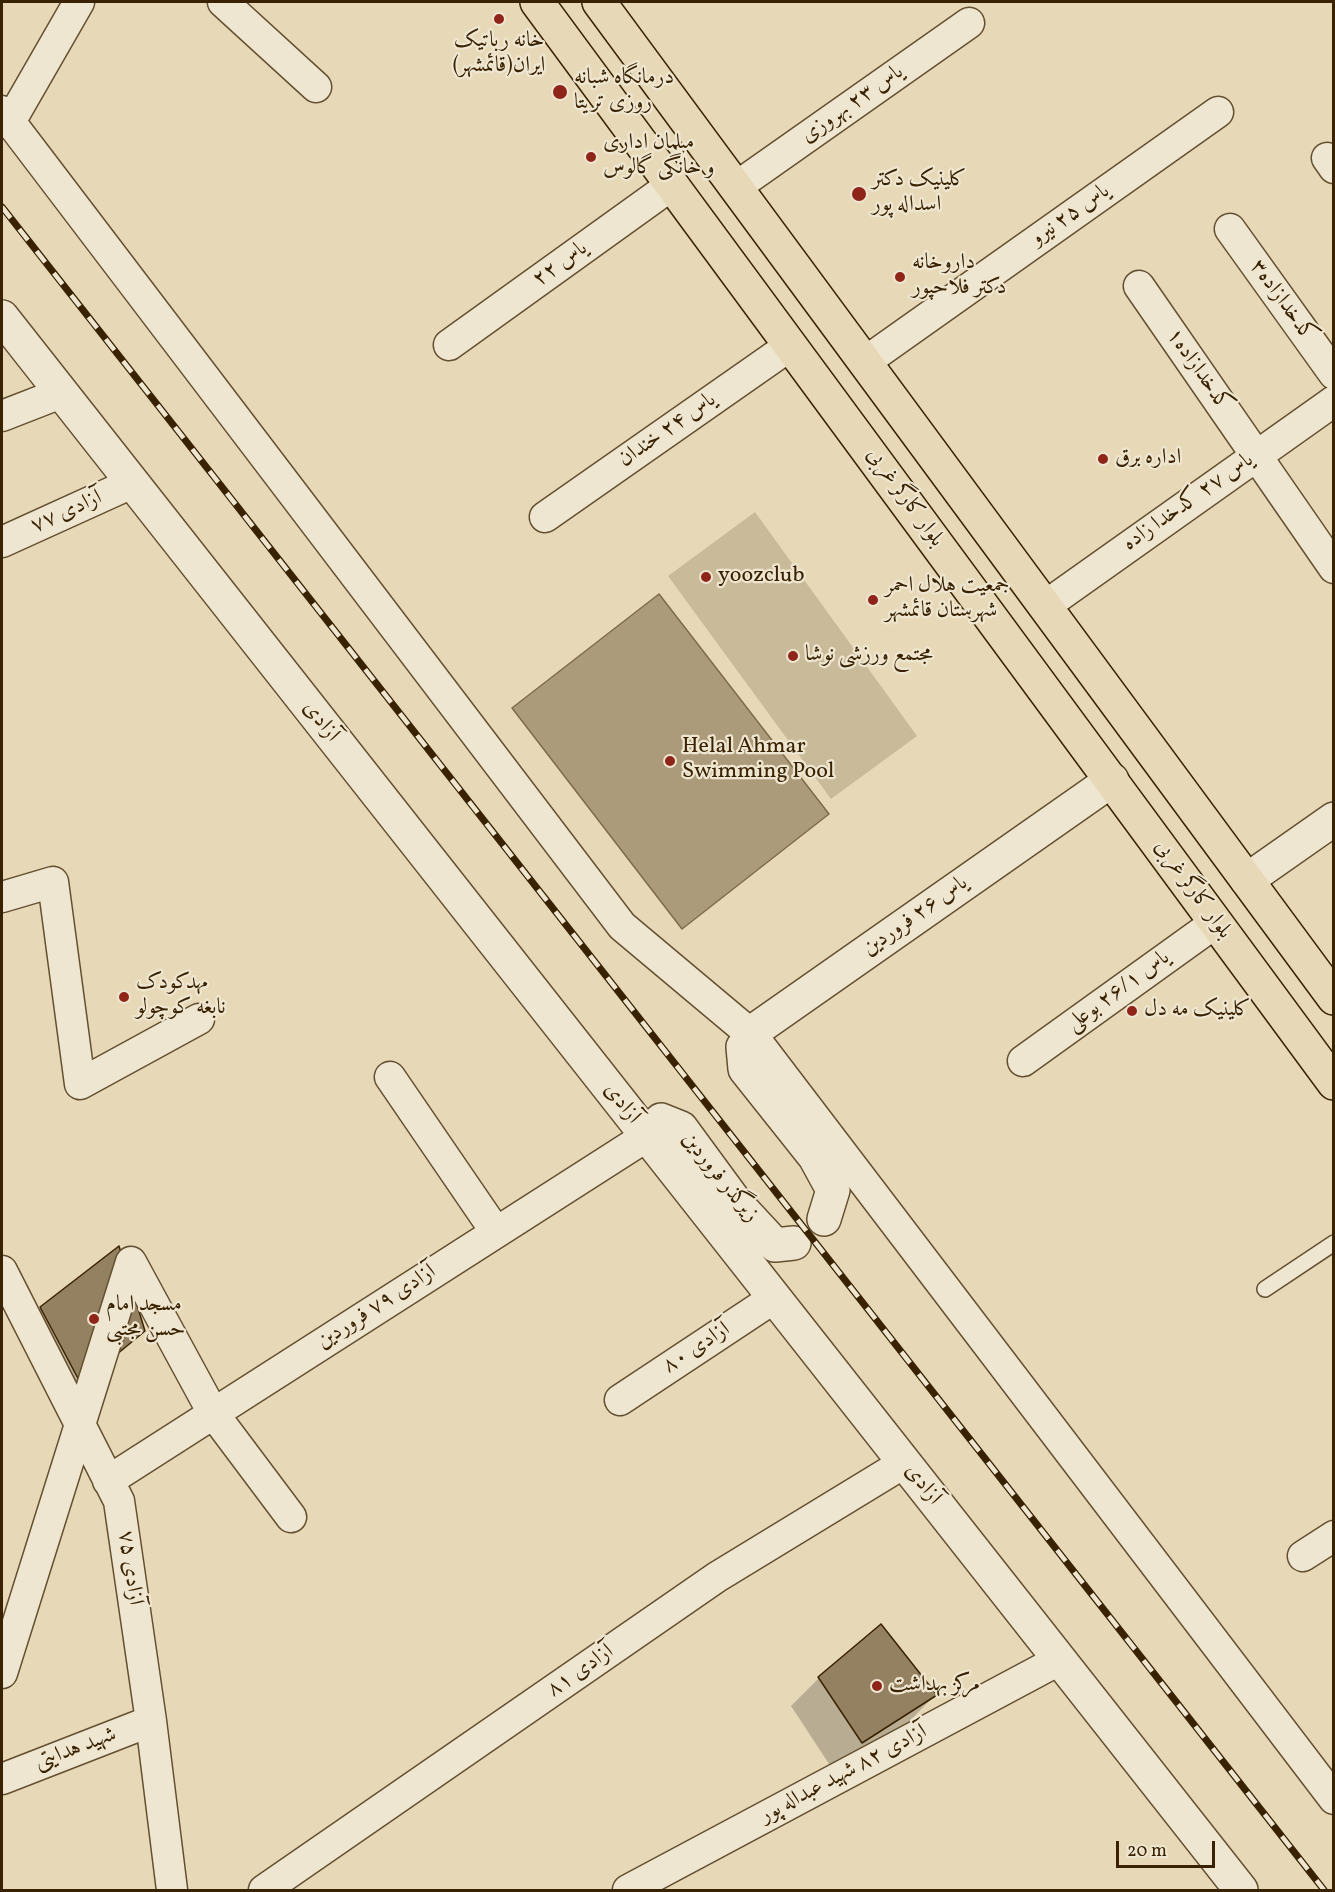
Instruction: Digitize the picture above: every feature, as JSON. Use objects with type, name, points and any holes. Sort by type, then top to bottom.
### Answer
[{"type":"main road","name":"بلوار کارگر غربی","points":[[537,2],[1334,1083]]},
{"type":"main road","points":[[599,2],[1334,998]]},
{"type":"street","points":[[79,2],[6,117],[622,926],[752,1035],[1334,1799]]},
{"type":"street","points":[[223,2],[316,87]]},
{"type":"street","name":"یاس ۲۳ بهروزی","points":[[736,187],[969,23]]},
{"type":"street","name":"یاس ۲۵ نیرو","points":[[865,362],[1218,112]]},
{"type":"street","name":"یاس ۲۲","points":[[449,345],[673,184]]},
{"type":"street","name":"کدخدازاده۳","points":[[1230,229],[1334,374]]},
{"type":"street","name":"کدخدازاده۱","points":[[1139,286],[1334,568]]},
{"type":"street","name":"آزادی","points":[[2,317],[1241,1890]]},
{"type":"street","name":"یاس ۲۴ خندان","points":[[545,517],[791,345]]},
{"type":"street","points":[[2,416],[61,393]]},
{"type":"street","name":"یاس ۲۷ کدخدا زاده","points":[[1045,606],[1334,401]]},
{"type":"street","name":"آزادی ۷۷","points":[[2,542],[132,483]]},
{"type":"street","name":"یاس ۲۶ فروردین","points":[[752,1035],[758,1028],[1112,780]]},
{"type":"street","points":[[1247,880],[1334,819]]},
{"type":"street","points":[[2,897],[53,882],[80,1084],[199,1019]]},
{"type":"street","name":"یاس ۲۶/۱ بوعلی","points":[[1023,1061],[1215,923]]},
{"type":"street","points":[[752,1035],[743,1047],[746,1069],[815,1157],[833,1190],[824,1219]]},
{"type":"street","points":[[390,1077],[496,1232]]},
{"type":"street","name":"زیرگذر فروردین","points":[[647,1136],[661,1120],[681,1128],[736,1203],[775,1245],[794,1243]]},
{"type":"street","name":"آزادی ۷۹ فروردین","points":[[108,1480],[647,1136]]},
{"type":"street","points":[[2,1673],[131,1262],[213,1413],[291,1517]]},
{"type":"street","name":"آزادی ۷۵","points":[[2,1271],[119,1501],[151,1721],[172,1890]]},
{"type":"street","name":"آزادی ۸۰","points":[[620,1400],[774,1298]]},
{"type":"street","name":"آزادی ۸۱","points":[[264,1890],[717,1577],[904,1462]]},
{"type":"street","points":[[1303,1556],[1334,1536]]},
{"type":"street","name":"آزادی ۸۲ شهید عبداله پور","points":[[628,1890],[1059,1660]]},
{"type":"street","name":"شهید هدایتی","points":[[2,1779],[151,1721]]},
{"type":"lane","points":[[1265,1289],[1334,1243]]},
{"type":"shaded area","name":"مجتمع ورزشی نوشا","points":[[755,512],[917,736],[831,799],[668,576]]},
{"type":"shaded area","name":"Helal Ahmar Swimming Pool","points":[[659,594],[829,814],[682,929],[512,708]]},
{"type":"building","name":"مسجد امام حسن مجتبی","points":[[119,1246],[145,1331],[81,1384],[40,1307]]},
{"type":"building","name":"مرکز بهداشت","points":[[881,1624],[937,1695],[862,1743],[818,1677]]},
{"type":"railway","points":[[2,207],[1324,1890]]},
{"type":"place","name":"خانه رباتیک ایران(قائمشهر)","points":[[499,19]]},
{"type":"place","name":"درمانگاه شبانه روزی تریتا","points":[[560,92]]},
{"type":"place","name":"مبلمان اداری و خانگی گالوس","points":[[591,157]]},
{"type":"place","name":"کلینیک دکتر اسداله پور","points":[[859,194]]},
{"type":"place","name":"داروخانه دکتر فلاحپور","points":[[900,277]]},
{"type":"place","name":"اداره برق","points":[[1103,459]]},
{"type":"place","name":"yoozclub","points":[[706,577]]},
{"type":"place","name":"جمعیت هلال احمر شهرستان قائمشهر","points":[[873,600]]},
{"type":"place","name":"مجتمع ورزشی نوشا","points":[[793,656]]},
{"type":"place","name":"Helal Ahmar Swimming Pool","points":[[670,761]]},
{"type":"place","name":"مهدکودک نابغه کوچولو","points":[[124,997]]},
{"type":"place","name":"کلینیک مه دل","points":[[1132,1011]]},
{"type":"place","name":"مسجد امام حسن مجتبی","points":[[94,1319]]},
{"type":"place","name":"مرکز بهداشت","points":[[877,1686]]}]
